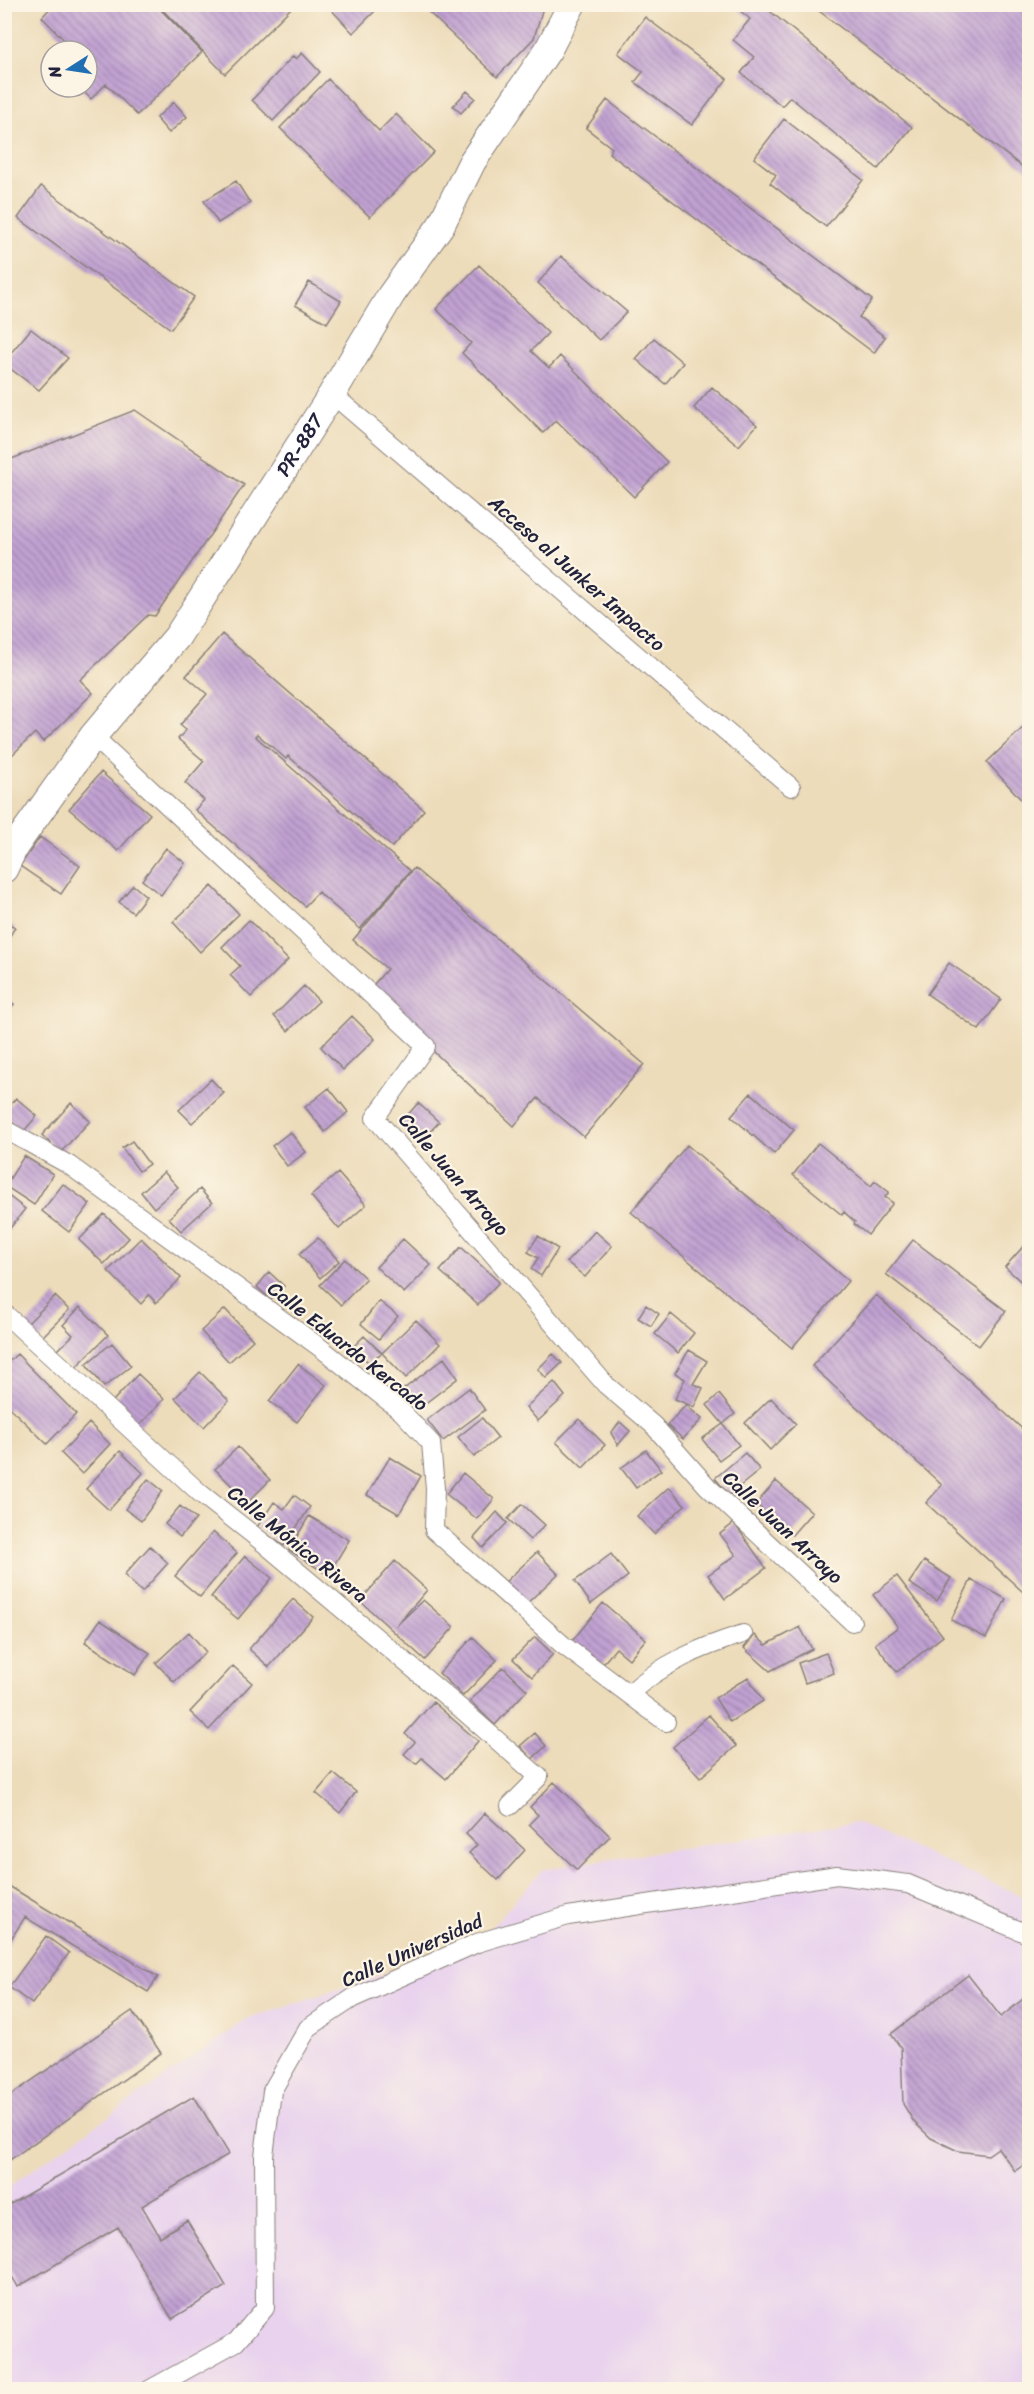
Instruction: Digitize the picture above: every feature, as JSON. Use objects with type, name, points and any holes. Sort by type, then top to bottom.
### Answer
[{"type":"street","name":"PR-887","points":[[4,869],[16,844],[93,736],[177,637],[333,394],[391,295],[441,225],[472,162],[548,50],[572,4]]},
{"type":"street","name":"Acceso al Junker Impacto","points":[[333,394],[791,787]]},
{"type":"street","name":"Calle Juan Arroyo","points":[[93,736],[426,1046],[375,1118],[606,1385],[653,1425],[708,1487],[852,1622]]},
{"type":"street","name":"Calle Eduardo Kercado","points":[[4,1129],[69,1165],[322,1349],[402,1412],[431,1443],[435,1488],[434,1530],[563,1645],[666,1722]]},
{"type":"street","name":"Calle Mónico Rivera","points":[[4,1313],[200,1493],[433,1685],[539,1777],[510,1806]]},
{"type":"street","points":[[629,1694],[646,1678],[676,1661],[707,1645],[743,1634]]},
{"type":"street","name":"Calle Universidad","points":[[149,2390],[236,2342],[265,2308],[264,2156],[272,2091],[308,2028],[353,1998],[477,1943],[568,1916],[837,1875],[908,1884],[1029,1935]]},
{"type":"shaded area","points":[[855,1822],[1029,1899],[1029,2389],[5,2389],[4,2190],[248,2019],[477,1943],[543,1869]]},
{"type":"building","points":[[54,4],[155,4],[202,52],[137,115],[106,84],[99,91],[99,39],[63,39],[42,17]]},
{"type":"building","points":[[157,4],[295,4],[225,74]]},
{"type":"building","points":[[326,4],[382,4],[353,33]]},
{"type":"building","points":[[420,4],[544,4],[534,38],[497,77]]},
{"type":"building","points":[[732,4],[761,4],[912,127],[878,169],[790,97],[782,106],[741,73],[754,57],[733,40],[750,19]]},
{"type":"building","points":[[810,4],[1029,4],[1029,172]]},
{"type":"building","points":[[645,17],[727,79],[692,125],[635,82],[643,72],[618,53]]},
{"type":"building","points":[[302,53],[320,72],[273,121],[252,100],[293,56],[296,59]]},
{"type":"building","points":[[328,79],[379,131],[396,114],[434,152],[370,217],[280,128]]},
{"type":"building","points":[[467,91],[475,98],[461,113],[453,106]]},
{"type":"building","points":[[607,100],[872,300],[859,317],[885,337],[874,353],[609,153],[612,148],[586,128]]},
{"type":"building","points":[[174,102],[187,117],[169,133],[156,118]]},
{"type":"building","points":[[784,119],[863,180],[826,227],[770,183],[776,175],[754,158]]},
{"type":"building","points":[[236,181],[250,203],[218,223],[204,201]]},
{"type":"building","points":[[41,186],[194,297],[171,329],[18,218]]},
{"type":"building","points":[[561,256],[627,312],[599,340],[538,283]]},
{"type":"building","points":[[479,265],[548,333],[531,351],[549,368],[560,356],[667,462],[634,497],[556,420],[543,433],[462,353],[471,343],[436,309]]},
{"type":"building","points":[[309,282],[341,301],[327,323],[295,305]]},
{"type":"building","points":[[31,329],[68,358],[39,390],[4,364],[4,361]]},
{"type":"building","points":[[654,338],[683,363],[665,384],[636,359]]},
{"type":"building","points":[[712,387],[757,425],[739,446],[694,408]]},
{"type":"building","points":[[135,410],[244,485],[155,616],[148,615],[80,680],[93,693],[43,742],[35,733],[12,755],[4,747],[4,462]]},
{"type":"building","points":[[222,634],[424,810],[392,847],[288,756],[286,759],[257,734],[255,736],[410,871],[360,929],[318,892],[305,906],[195,810],[204,800],[185,783],[204,761],[178,739],[186,730],[180,725],[207,694],[186,676]]},
{"type":"building","points":[[1029,722],[1029,808],[987,762]]},
{"type":"building","points":[[101,772],[150,814],[118,851],[69,809]]},
{"type":"building","points":[[40,837],[80,866],[61,894],[20,866]]},
{"type":"building","points":[[166,848],[185,863],[161,895],[142,880]]},
{"type":"building","points":[[414,868],[644,1064],[584,1137],[538,1098],[514,1126],[368,991],[387,969],[353,940]]},
{"type":"building","points":[[133,885],[146,896],[133,913],[119,902]]},
{"type":"building","points":[[212,886],[239,914],[200,952],[173,922]]},
{"type":"building","points":[[249,920],[288,960],[251,997],[230,975],[240,966],[222,947]]},
{"type":"building","points":[[4,921],[15,927],[7,941],[4,940]]},
{"type":"building","points":[[949,963],[1001,999],[979,1030],[927,994]]},
{"type":"building","points":[[304,986],[319,1001],[288,1031],[274,1016]]},
{"type":"building","points":[[4,999],[14,1004],[4,1020]]},
{"type":"building","points":[[352,1016],[375,1039],[343,1070],[321,1047]]},
{"type":"building","points":[[211,1079],[224,1093],[192,1123],[179,1110]]},
{"type":"building","points":[[329,1088],[348,1112],[325,1132],[305,1107]]},
{"type":"building","points":[[751,1093],[794,1130],[774,1154],[731,1116]]},
{"type":"building","points":[[16,1098],[37,1116],[23,1132],[4,1115]]},
{"type":"building","points":[[71,1103],[90,1121],[60,1153],[42,1135]]},
{"type":"building","points":[[418,1103],[439,1122],[420,1142],[400,1124]]},
{"type":"building","points":[[290,1132],[306,1152],[287,1166],[272,1146]]},
{"type":"building","points":[[132,1141],[149,1164],[139,1171],[122,1148]]},
{"type":"building","points":[[818,1143],[871,1186],[875,1181],[889,1192],[885,1197],[893,1203],[868,1235],[844,1212],[842,1215],[793,1175]]},
{"type":"building","points":[[687,1145],[848,1281],[792,1348],[631,1212]]},
{"type":"building","points":[[24,1156],[53,1174],[34,1205],[5,1186]]},
{"type":"building","points":[[164,1172],[178,1187],[154,1208],[141,1192]]},
{"type":"building","points":[[338,1173],[366,1205],[339,1229],[311,1196]]},
{"type":"building","points":[[63,1184],[90,1204],[69,1232],[42,1211]]},
{"type":"building","points":[[200,1189],[212,1203],[181,1231],[169,1218]]},
{"type":"building","points":[[6,1194],[25,1209],[4,1236],[4,1195]]},
{"type":"building","points":[[104,1214],[129,1238],[104,1264],[79,1240]]},
{"type":"building","points":[[595,1231],[612,1246],[585,1277],[567,1262]]},
{"type":"building","points":[[538,1236],[558,1249],[541,1276],[531,1269],[538,1258],[528,1252]]},
{"type":"building","points":[[141,1238],[181,1278],[156,1303],[149,1295],[141,1304],[108,1271]]},
{"type":"building","points":[[318,1238],[339,1261],[320,1278],[299,1254]]},
{"type":"building","points":[[403,1239],[431,1265],[404,1293],[376,1267]]},
{"type":"building","points":[[913,1240],[1006,1311],[979,1346],[886,1274]]},
{"type":"building","points":[[1029,1240],[1029,1284],[1027,1287],[1005,1267]]},
{"type":"building","points":[[461,1247],[499,1282],[478,1305],[440,1271]]},
{"type":"building","points":[[345,1259],[366,1279],[341,1305],[320,1285]]},
{"type":"building","points":[[269,1272],[284,1286],[271,1300],[257,1287]]},
{"type":"building","points":[[876,1295],[1029,1435],[1029,1585],[1023,1592],[926,1503],[942,1485],[812,1366]]},
{"type":"building","points":[[55,1296],[69,1310],[38,1341],[24,1327]]},
{"type":"building","points":[[379,1301],[398,1316],[379,1339],[361,1324]]},
{"type":"building","points":[[646,1305],[659,1314],[651,1326],[638,1318]]},
{"type":"building","points":[[80,1307],[108,1335],[73,1370],[56,1352],[73,1335],[63,1325]]},
{"type":"building","points":[[225,1309],[253,1340],[229,1362],[201,1331]]},
{"type":"building","points":[[671,1314],[694,1333],[678,1353],[655,1334]]},
{"type":"building","points":[[416,1320],[440,1344],[406,1378],[382,1353]]},
{"type":"building","points":[[364,1336],[382,1353],[368,1362],[353,1347]]},
{"type":"building","points":[[112,1343],[131,1366],[104,1387],[86,1364]]},
{"type":"building","points":[[689,1350],[707,1361],[693,1384],[703,1388],[694,1407],[675,1399],[685,1379],[675,1373]]},
{"type":"building","points":[[17,1354],[76,1414],[47,1444],[10,1408],[4,1413],[4,1366]]},
{"type":"building","points":[[553,1354],[562,1363],[546,1378],[538,1369]]},
{"type":"building","points":[[444,1358],[458,1378],[419,1408],[404,1389]]},
{"type":"building","points":[[298,1364],[326,1385],[297,1422],[269,1401]]},
{"type":"building","points":[[200,1372],[229,1401],[204,1427],[175,1398]]},
{"type":"building","points":[[138,1374],[164,1399],[139,1426],[113,1401]]},
{"type":"building","points":[[554,1382],[565,1396],[538,1421],[526,1407]]},
{"type":"building","points":[[469,1388],[485,1410],[443,1441],[427,1420]]},
{"type":"building","points":[[719,1394],[735,1414],[723,1424],[707,1405]]},
{"type":"building","points":[[771,1398],[796,1424],[770,1450],[745,1423]]},
{"type":"building","points":[[686,1405],[702,1419],[683,1439],[667,1425]]},
{"type":"building","points":[[482,1418],[498,1438],[474,1457],[458,1437]]},
{"type":"building","points":[[579,1419],[605,1445],[583,1468],[556,1442]]},
{"type":"building","points":[[620,1422],[630,1431],[618,1445],[611,1433]]},
{"type":"building","points":[[89,1423],[110,1444],[82,1474],[61,1453]]},
{"type":"building","points":[[723,1424],[739,1445],[719,1460],[702,1439]]},
{"type":"building","points":[[238,1447],[270,1480],[248,1502],[215,1469]]},
{"type":"building","points":[[646,1450],[661,1470],[636,1488],[621,1468]]},
{"type":"building","points":[[120,1451],[143,1473],[109,1510],[86,1489]]},
{"type":"building","points":[[745,1453],[760,1470],[729,1495],[715,1478]]},
{"type":"building","points":[[390,1457],[421,1476],[399,1514],[367,1495]]},
{"type":"building","points":[[463,1473],[494,1499],[477,1519],[446,1494]]},
{"type":"building","points":[[148,1479],[163,1491],[141,1521],[125,1509]]},
{"type":"building","points":[[776,1481],[812,1512],[792,1535],[756,1504]]},
{"type":"building","points":[[669,1487],[685,1505],[654,1534],[637,1516]]},
{"type":"building","points":[[294,1495],[310,1507],[284,1546],[257,1527],[274,1502],[284,1509]]},
{"type":"building","points":[[522,1504],[545,1525],[530,1540],[508,1519]]},
{"type":"building","points":[[180,1506],[196,1519],[180,1537],[165,1524]]},
{"type":"building","points":[[497,1512],[507,1523],[483,1548],[474,1538]]},
{"type":"building","points":[[309,1516],[349,1540],[328,1575],[289,1550]]},
{"type":"building","points":[[734,1523],[766,1568],[725,1599],[708,1575],[736,1555],[720,1534]]},
{"type":"building","points":[[213,1532],[237,1553],[200,1597],[175,1576]]},
{"type":"building","points":[[150,1546],[168,1563],[142,1592],[124,1575]]},
{"type":"building","points":[[537,1552],[558,1574],[523,1607],[502,1585]]},
{"type":"building","points":[[611,1554],[628,1576],[591,1604],[575,1581]]},
{"type":"building","points":[[245,1556],[272,1578],[238,1619],[211,1597]]},
{"type":"building","points":[[395,1561],[427,1590],[396,1626],[423,1600],[454,1627],[425,1660],[360,1601]]},
{"type":"building","points":[[924,1561],[951,1578],[937,1601],[909,1583]]},
{"type":"building","points":[[897,1576],[943,1636],[897,1672],[875,1644],[898,1627],[873,1595]]},
{"type":"building","points":[[971,1580],[1006,1599],[986,1638],[951,1620]]},
{"type":"building","points":[[293,1599],[313,1617],[269,1667],[249,1649]]},
{"type":"building","points":[[603,1603],[646,1639],[629,1659],[616,1648],[602,1665],[572,1641]]},
{"type":"building","points":[[100,1620],[150,1653],[135,1675],[85,1642]]},
{"type":"building","points":[[800,1627],[812,1649],[770,1671],[744,1648],[755,1635],[766,1645]]},
{"type":"building","points":[[189,1632],[206,1652],[174,1682],[156,1663]]},
{"type":"building","points":[[473,1637],[497,1660],[463,1696],[439,1673]]},
{"type":"building","points":[[535,1637],[553,1654],[532,1677],[513,1659]]},
{"type":"building","points":[[826,1653],[834,1673],[805,1683],[798,1663]]},
{"type":"building","points":[[233,1666],[252,1683],[209,1730],[190,1712]]},
{"type":"building","points":[[503,1667],[527,1690],[495,1725],[470,1701]]},
{"type":"building","points":[[748,1677],[763,1701],[730,1722],[715,1698]]},
{"type":"building","points":[[433,1702],[478,1741],[446,1779],[422,1758],[416,1764],[404,1754],[415,1742],[405,1734]]},
{"type":"building","points":[[709,1715],[736,1746],[700,1778],[673,1747]]},
{"type":"building","points":[[535,1733],[546,1746],[532,1759],[520,1746]]},
{"type":"building","points":[[333,1773],[356,1792],[340,1813],[316,1793]]},
{"type":"building","points":[[554,1782],[610,1836],[577,1870],[529,1824],[538,1815],[530,1807]]},
{"type":"building","points":[[485,1813],[525,1850],[498,1880],[469,1853],[477,1845],[466,1834]]},
{"type":"building","points":[[4,1883],[158,1977],[148,1992],[25,1917],[4,1950]]},
{"type":"building","points":[[46,1936],[69,1953],[32,2004],[9,1987]]},
{"type":"building","points":[[968,1975],[1001,2017],[1029,1994],[1029,2161],[1015,2171],[998,2148],[988,2155],[958,2151],[931,2138],[914,2122],[903,2104],[901,2048],[891,2034]]},
{"type":"building","points":[[132,2011],[161,2053],[4,2164],[4,2100]]},
{"type":"building","points":[[194,2096],[229,2154],[142,2206],[160,2237],[187,2220],[226,2286],[172,2319],[118,2227],[18,2287],[4,2263],[4,2208]]}]
